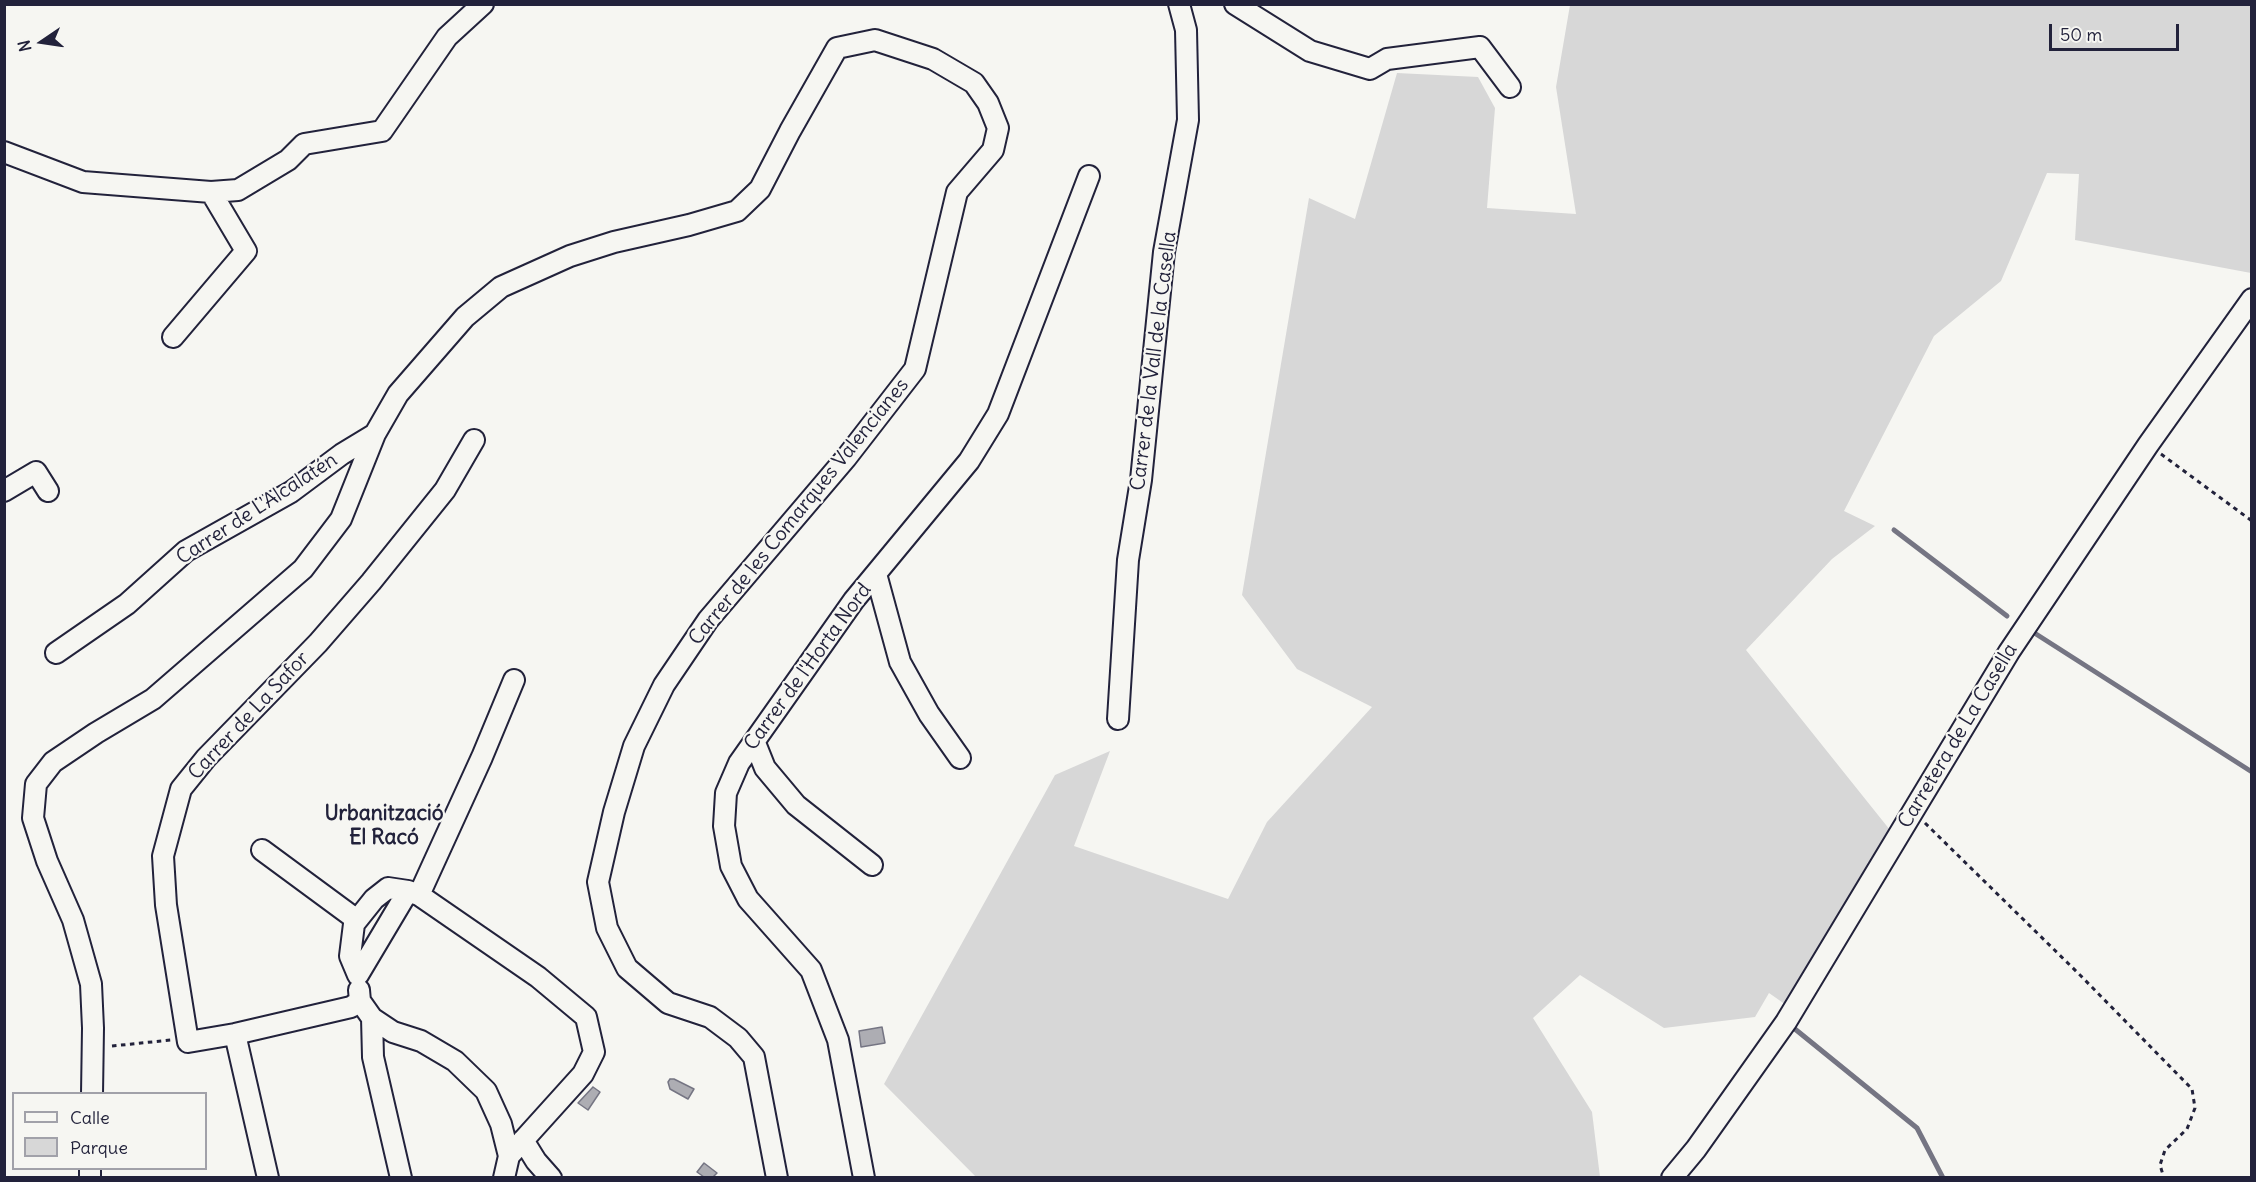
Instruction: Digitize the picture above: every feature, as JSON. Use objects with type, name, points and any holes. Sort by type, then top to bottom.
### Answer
[{"type":"street","points":[[4,152],[83,182],[211,192],[238,190],[288,160],[304,144],[382,131],[447,37],[483,4]]},
{"type":"street","name":"Carrer de la Vall de la Casella","points":[[1118,719],[1128,560],[1141,480],[1164,252],[1188,120],[1186,30],[1179,4]]},
{"type":"street","points":[[1235,4],[1310,51],[1370,69],[1387,59],[1480,47],[1510,87]]},
{"type":"street","name":"Carrer de les Comarques Valencianes","points":[[92,1092],[91,984],[73,920],[47,861],[33,818],[36,784],[53,762],[153,699],[303,569],[341,519],[375,434],[398,394],[465,317],[501,287],[570,256],[614,242],[689,225],[736,211],[760,189],[789,131],[837,48],[875,40],[933,59],[974,83],[988,103],[998,128],[993,150],[957,192],[915,369],[846,458],[708,620],[664,685],[634,746],[614,812],[598,882],[607,928],[627,968],[668,1003],[710,1017],[738,1038],[754,1056],[777,1178]]},
{"type":"street","name":"Carrer de l'Horta Nord","points":[[864,1178],[838,1040],[811,970],[748,899],[731,866],[724,826],[726,793],[739,763],[847,610],[969,461],[998,414],[1089,176]]},
{"type":"street","points":[[172,337],[246,250],[211,192]]},
{"type":"street","name":"Carretera de La Casella","points":[[1672,1178],[1696,1149],[1786,1022],[2009,652],[2148,445],[2252,299]]},
{"type":"street","name":"Carrer de L'Alcalatén","points":[[56,653],[127,604],[186,551],[291,492],[342,454],[375,434]]},
{"type":"street","name":"Carrer de La Safor","points":[[182,1041],[166,904],[163,856],[181,789],[206,758],[318,643],[393,557],[445,490],[474,440]]},
{"type":"street","points":[[4,490],[36,472],[48,491]]},
{"type":"street","points":[[876,574],[900,662],[929,714],[960,758]]},
{"type":"street","points":[[358,975],[413,893],[477,767],[514,680]]},
{"type":"street","points":[[754,743],[765,768],[796,805],[872,865]]},
{"type":"street","points":[[262,850],[357,920]]},
{"type":"street","points":[[504,1178],[509,1156],[501,1124],[486,1091],[455,1061],[421,1041],[393,1032],[372,1018],[360,1001],[358,975],[350,956],[354,924],[374,899],[388,888],[413,893],[538,977],[586,1017],[594,1052],[587,1067],[509,1156]]},
{"type":"street","points":[[182,1041],[236,1034],[351,1007],[360,1001]]},
{"type":"street","points":[[372,1018],[372,1057],[401,1178]]},
{"type":"street","points":[[236,1034],[268,1178]]},
{"type":"street","points":[[523,1140],[536,1161],[551,1178]]},
{"type":"path","points":[[2148,445],[2252,521]]},
{"type":"path","points":[[1913,811],[2192,1089],[2195,1108],[2187,1129],[2165,1150],[2160,1165],[2164,1178]]},
{"type":"path","points":[[112,1046],[182,1041]]},
{"type":"green space","points":[[1570,5],[2251,5],[2251,273],[2075,240],[2079,174],[2047,173],[2001,281],[1934,336],[1844,511],[1875,526],[1832,559],[1746,650],[1890,830],[1789,1007],[1769,993],[1755,1017],[1664,1028],[1580,975],[1533,1018],[1592,1112],[1600,1177],[976,1177],[884,1084],[1055,775],[1110,751],[1074,846],[1228,899],[1267,822],[1372,707],[1297,669],[1242,595],[1309,198],[1355,219],[1397,73],[1478,77],[1495,108],[1487,208],[1576,214],[1556,87]]},
{"type":"shaded area","points":[[882,1027],[885,1043],[861,1047],[859,1031]]},
{"type":"shaded area","points":[[670,1079],[694,1089],[688,1099],[670,1089],[668,1082]]},
{"type":"shaded area","points":[[593,1087],[600,1092],[588,1110],[578,1103]]},
{"type":"shaded area","points":[[704,1163],[717,1173],[713,1177],[704,1177],[697,1172]]},
{"type":"waterway","points":[[1894,530],[2007,616]]},
{"type":"waterway","points":[[2036,634],[2252,772]]},
{"type":"waterway","points":[[1790,1025],[1917,1128],[1943,1178]]},
{"type":"district","name":"Urbanització El Racó","points":[[384,826]]}]
